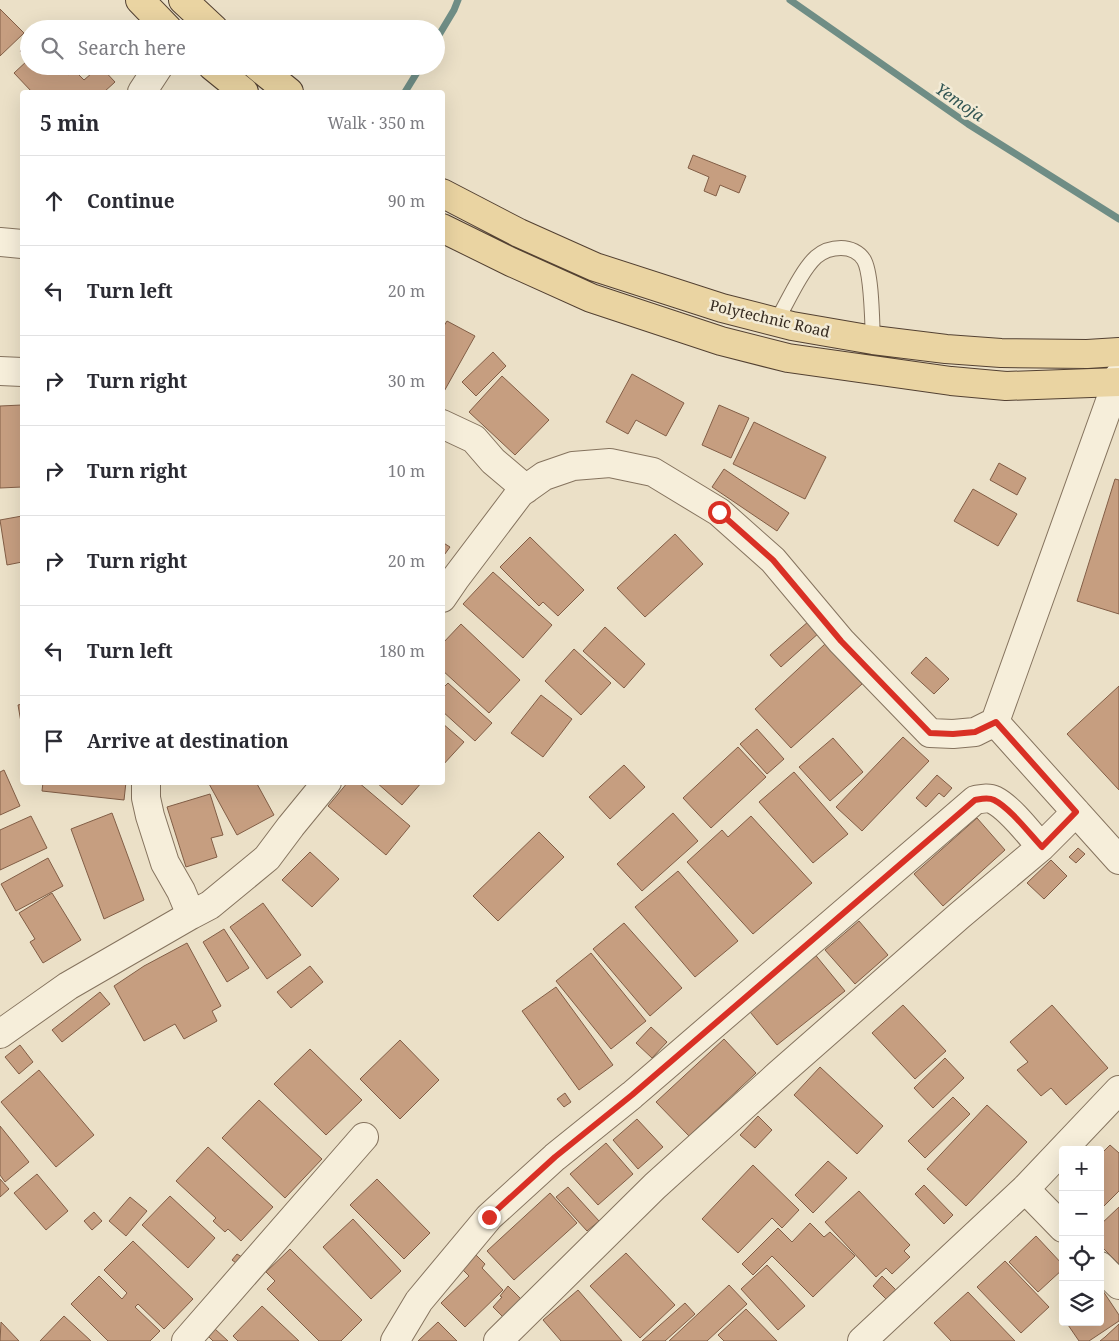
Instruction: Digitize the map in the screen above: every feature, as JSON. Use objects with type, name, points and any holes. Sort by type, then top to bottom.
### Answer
[{"type":"main road","points":[[140,0],[159,20]]},
{"type":"main road","points":[[183,0],[204,20]]},
{"type":"main road","points":[[223,75],[242,90]]},
{"type":"main road","points":[[267,75],[286,90]]},
{"type":"main road","name":"Polytechnic Road","points":[[445,195],[519,233],[595,267],[722,308],[776,322],[874,340],[946,350],[1087,354],[1119,352]]},
{"type":"main road","points":[[445,229],[591,298],[721,341],[788,358],[951,381],[1006,386],[1118,380]]},
{"type":"street","points":[[143,90],[153,75]]},
{"type":"street","points":[[0,242],[20,244]]},
{"type":"street","points":[[0,371],[20,372]]},
{"type":"street","points":[[445,594],[520,493],[544,476],[573,466],[610,463],[653,472],[719,512],[773,560],[841,641],[930,733],[953,734],[975,732],[996,722],[1118,380]]},
{"type":"street","points":[[445,425],[474,439],[493,461],[526,489]]},
{"type":"street","points":[[996,722],[1119,860]]},
{"type":"street","points":[[146,785],[146,798],[150,816],[165,864],[191,915]]},
{"type":"street","points":[[0,1033],[68,986],[210,905],[267,858],[325,785]]},
{"type":"street","points":[[395,1341],[419,1301],[489,1217],[555,1157],[632,1095],[975,800],[993,799],[1013,815],[1042,847]]},
{"type":"street","points":[[498,1341],[655,1186],[959,916],[1042,847],[1076,812]]},
{"type":"street","points":[[862,1341],[1025,1190],[1119,1090]]},
{"type":"street","points":[[186,1341],[364,1137]]},
{"type":"street","points":[[1025,1190],[1059,1224]]},
{"type":"street","points":[[1104,1270],[1119,1285]]},
{"type":"lane","points":[[776,322],[806,269],[818,256],[829,250],[848,248],[857,253],[864,261],[868,276],[874,340]]},
{"type":"building","points":[[0,9],[20,29],[20,37],[0,56]]},
{"type":"building","points":[[20,67],[20,75],[79,75],[84,80],[90,75],[108,75],[115,82],[106,90],[30,90],[14,73]]},
{"type":"building","points":[[693,155],[746,176],[739,193],[720,185],[716,196],[704,191],[709,177],[688,168]]},
{"type":"building","points":[[447,321],[475,336],[445,390],[445,324]]},
{"type":"building","points":[[493,352],[506,366],[476,396],[462,382]]},
{"type":"building","points":[[632,374],[684,403],[666,436],[636,420],[628,434],[606,422]]},
{"type":"building","points":[[502,376],[549,420],[515,455],[469,412]]},
{"type":"building","points":[[20,405],[20,487],[0,488],[0,406]]},
{"type":"building","points":[[719,405],[749,418],[731,458],[702,445]]},
{"type":"building","points":[[754,422],[826,457],[805,499],[733,464]]},
{"type":"building","points":[[999,463],[1026,478],[1017,495],[990,480]]},
{"type":"building","points":[[724,469],[789,513],[777,531],[712,487]]},
{"type":"building","points":[[1115,479],[1119,480],[1119,614],[1077,601]]},
{"type":"building","points":[[973,489],[1017,514],[998,546],[954,521]]},
{"type":"building","points":[[20,516],[20,562],[7,565],[0,520]]},
{"type":"building","points":[[675,534],[703,564],[645,617],[617,588]]},
{"type":"building","points":[[530,537],[584,590],[558,616],[543,602],[539,606],[500,567]]},
{"type":"building","points":[[445,544],[450,547],[445,554]]},
{"type":"building","points":[[493,572],[552,625],[523,658],[463,604]]},
{"type":"building","points":[[809,621],[820,632],[781,667],[770,655]]},
{"type":"building","points":[[461,624],[520,680],[489,713],[445,673],[445,641]]},
{"type":"building","points":[[605,627],[645,664],[624,688],[583,651]]},
{"type":"building","points":[[825,644],[862,684],[791,748],[755,709]]},
{"type":"building","points":[[574,649],[611,683],[581,715],[545,681]]},
{"type":"building","points":[[926,657],[949,679],[934,694],[911,673]]},
{"type":"building","points":[[448,683],[492,723],[475,741],[445,714],[445,686]]},
{"type":"building","points":[[1119,686],[1119,790],[1067,734]]},
{"type":"building","points":[[541,695],[572,719],[543,757],[511,733]]},
{"type":"building","points":[[445,726],[464,742],[445,763]]},
{"type":"building","points":[[757,729],[784,759],[767,774],[740,744]]},
{"type":"building","points":[[903,737],[929,761],[862,831],[836,807]]},
{"type":"building","points":[[833,738],[863,772],[830,801],[799,767]]},
{"type":"building","points":[[738,747],[766,777],[711,828],[683,798]]},
{"type":"building","points":[[624,765],[645,787],[610,819],[589,797]]},
{"type":"building","points":[[4,770],[20,806],[0,815],[0,772]]},
{"type":"building","points":[[794,772],[848,834],[813,863],[759,802]]},
{"type":"building","points":[[937,775],[952,788],[944,797],[939,793],[926,807],[916,798]]},
{"type":"building","points":[[43,785],[126,785],[124,800],[42,791]]},
{"type":"building","points":[[210,785],[258,785],[274,815],[237,835]]},
{"type":"building","points":[[346,785],[362,785],[410,826],[386,855],[328,806]]},
{"type":"building","points":[[379,785],[419,785],[402,805]]},
{"type":"building","points":[[210,794],[223,835],[211,838],[217,857],[186,867],[167,807]]},
{"type":"building","points":[[112,813],[144,900],[104,919],[71,829]]},
{"type":"building","points":[[673,813],[698,841],[642,891],[617,864]]},
{"type":"building","points":[[31,816],[47,848],[0,870],[0,830]]},
{"type":"building","points":[[751,816],[812,883],[753,934],[687,862],[722,830],[728,837]]},
{"type":"building","points":[[977,818],[1005,850],[943,906],[914,874]]},
{"type":"building","points":[[539,832],[564,857],[498,921],[473,896]]},
{"type":"building","points":[[1078,848],[1085,854],[1076,863],[1069,857]]},
{"type":"building","points":[[310,852],[339,879],[312,907],[282,880]]},
{"type":"building","points":[[48,858],[63,886],[16,911],[1,884]]},
{"type":"building","points":[[1051,860],[1067,876],[1044,899],[1027,883]]},
{"type":"building","points":[[678,871],[738,941],[695,977],[635,907]]},
{"type":"building","points":[[52,893],[81,940],[43,963],[30,942],[35,939],[19,913]]},
{"type":"building","points":[[263,903],[301,955],[267,979],[230,927]]},
{"type":"building","points":[[859,921],[888,955],[855,984],[825,950]]},
{"type":"building","points":[[624,923],[682,988],[650,1016],[593,949]]},
{"type":"building","points":[[224,929],[249,968],[227,982],[203,942]]},
{"type":"building","points":[[187,943],[221,1006],[212,1011],[217,1021],[184,1039],[175,1024],[144,1041],[114,986],[144,966]]},
{"type":"building","points":[[813,952],[845,991],[777,1045],[746,1007]]},
{"type":"building","points":[[591,953],[646,1021],[611,1049],[556,981]]},
{"type":"building","points":[[310,966],[323,982],[291,1008],[277,992]]},
{"type":"building","points":[[556,987],[613,1065],[579,1090],[522,1011]]},
{"type":"building","points":[[100,992],[110,1004],[62,1042],[52,1030]]},
{"type":"building","points":[[903,1005],[946,1051],[915,1079],[872,1033]]},
{"type":"building","points":[[1052,1005],[1108,1068],[1066,1105],[1051,1088],[1041,1096],[1017,1070],[1028,1062],[1010,1042]]},
{"type":"building","points":[[651,1027],[667,1042],[652,1058],[636,1043]]},
{"type":"building","points":[[724,1039],[756,1073],[689,1136],[656,1102]]},
{"type":"building","points":[[400,1040],[439,1080],[400,1119],[360,1079]]},
{"type":"building","points":[[20,1045],[33,1062],[19,1074],[5,1057]]},
{"type":"building","points":[[310,1049],[362,1100],[326,1135],[274,1084]]},
{"type":"building","points":[[945,1058],[964,1078],[933,1108],[914,1088]]},
{"type":"building","points":[[820,1067],[883,1126],[857,1154],[794,1095]]},
{"type":"building","points":[[39,1070],[94,1135],[56,1167],[1,1102]]},
{"type":"building","points":[[565,1093],[571,1102],[564,1107],[557,1099]]},
{"type":"building","points":[[953,1097],[970,1114],[925,1158],[908,1141]]},
{"type":"building","points":[[259,1100],[322,1159],[285,1198],[222,1138]]},
{"type":"building","points":[[987,1105],[1027,1142],[966,1206],[927,1169]]},
{"type":"building","points":[[758,1116],[772,1130],[755,1148],[740,1135]]},
{"type":"building","points":[[637,1119],[663,1147],[638,1169],[613,1140]]},
{"type":"building","points":[[0,1126],[29,1162],[5,1182],[0,1175]]},
{"type":"building","points":[[606,1143],[633,1174],[598,1205],[570,1174]]},
{"type":"building","points":[[1110,1145],[1119,1153],[1119,1191],[1104,1206],[1104,1191],[1104,1151]]},
{"type":"building","points":[[208,1147],[273,1207],[241,1241],[228,1229],[225,1232],[213,1221],[216,1218],[176,1181]]},
{"type":"building","points":[[828,1161],[847,1178],[813,1213],[795,1195]]},
{"type":"building","points":[[753,1165],[799,1210],[782,1228],[772,1218],[738,1253],[702,1219]]},
{"type":"building","points":[[37,1174],[68,1211],[46,1230],[14,1193]]},
{"type":"building","points":[[0,1179],[9,1189],[0,1197]]},
{"type":"building","points":[[377,1179],[430,1233],[404,1259],[350,1205]]},
{"type":"building","points":[[924,1185],[953,1215],[944,1224],[915,1194]]},
{"type":"building","points":[[568,1187],[599,1221],[587,1231],[556,1197]]},
{"type":"building","points":[[859,1191],[910,1245],[904,1251],[910,1257],[892,1274],[886,1268],[876,1277],[825,1222]]},
{"type":"building","points":[[550,1193],[577,1223],[514,1280],[487,1251]]},
{"type":"building","points":[[170,1196],[215,1238],[188,1268],[142,1225]]},
{"type":"building","points":[[130,1197],[147,1211],[126,1236],[109,1221]]},
{"type":"building","points":[[1119,1207],[1119,1264],[1104,1249],[1104,1221]]},
{"type":"building","points":[[94,1212],[102,1221],[92,1230],[84,1221]]},
{"type":"building","points":[[353,1219],[401,1271],[371,1299],[323,1247]]},
{"type":"building","points":[[810,1223],[824,1237],[830,1232],[855,1256],[813,1297],[772,1256],[753,1275],[742,1264],[778,1228],[792,1242]]},
{"type":"building","points":[[1036,1236],[1059,1261],[1059,1273],[1038,1292],[1009,1262]]},
{"type":"building","points":[[133,1241],[193,1299],[164,1329],[138,1304],[135,1307],[160,1331],[150,1341],[108,1341],[71,1304],[99,1276],[122,1299],[127,1293],[104,1270]]},
{"type":"building","points":[[290,1249],[362,1320],[341,1341],[319,1341],[267,1289],[275,1281],[266,1272]]},
{"type":"building","points":[[626,1253],[675,1305],[640,1338],[590,1286]]},
{"type":"building","points":[[237,1254],[245,1259],[240,1266],[232,1260]]},
{"type":"building","points":[[475,1254],[485,1264],[482,1268],[503,1290],[465,1327],[441,1303],[469,1276],[461,1268]]},
{"type":"building","points":[[1005,1261],[1049,1307],[1021,1333],[977,1287]]},
{"type":"building","points":[[767,1265],[805,1306],[778,1330],[741,1289]]},
{"type":"building","points":[[882,1276],[896,1290],[886,1299],[873,1286]]},
{"type":"building","points":[[729,1285],[747,1304],[707,1341],[669,1341]]},
{"type":"building","points":[[508,1286],[522,1300],[504,1318],[493,1307],[502,1297],[500,1296]]},
{"type":"building","points":[[578,1290],[622,1341],[561,1341],[543,1320]]},
{"type":"building","points":[[968,1292],[1015,1341],[951,1341],[934,1323]]},
{"type":"building","points":[[1104,1292],[1119,1315],[1119,1321],[1089,1341],[1079,1341],[1069,1326],[1104,1326]]},
{"type":"building","points":[[685,1303],[695,1314],[665,1341],[642,1341]]},
{"type":"building","points":[[262,1306],[299,1341],[238,1341],[233,1336]]},
{"type":"building","points":[[746,1309],[777,1341],[724,1341],[718,1335]]},
{"type":"building","points":[[64,1316],[91,1341],[40,1341]]},
{"type":"building","points":[[1,1322],[19,1341],[0,1341]]},
{"type":"building","points":[[438,1322],[457,1341],[418,1341]]},
{"type":"building","points":[[1119,1324],[1119,1341],[1100,1341],[1105,1337]]},
{"type":"building","points":[[214,1328],[228,1341],[213,1341],[208,1336]]},
{"type":"waterway","points":[[445,25],[458,0]]},
{"type":"waterway","name":"Yemoja","points":[[790,0],[968,124],[1119,219]]},
{"type":"waterway","points":[[406,90],[415,75]]},
{"type":"route","points":[[489,1217],[555,1157],[632,1095],[975,800],[993,799],[1013,815],[1042,847],[1076,812],[996,722],[975,732],[953,734],[930,733],[841,641],[773,560],[719,512]]}]
